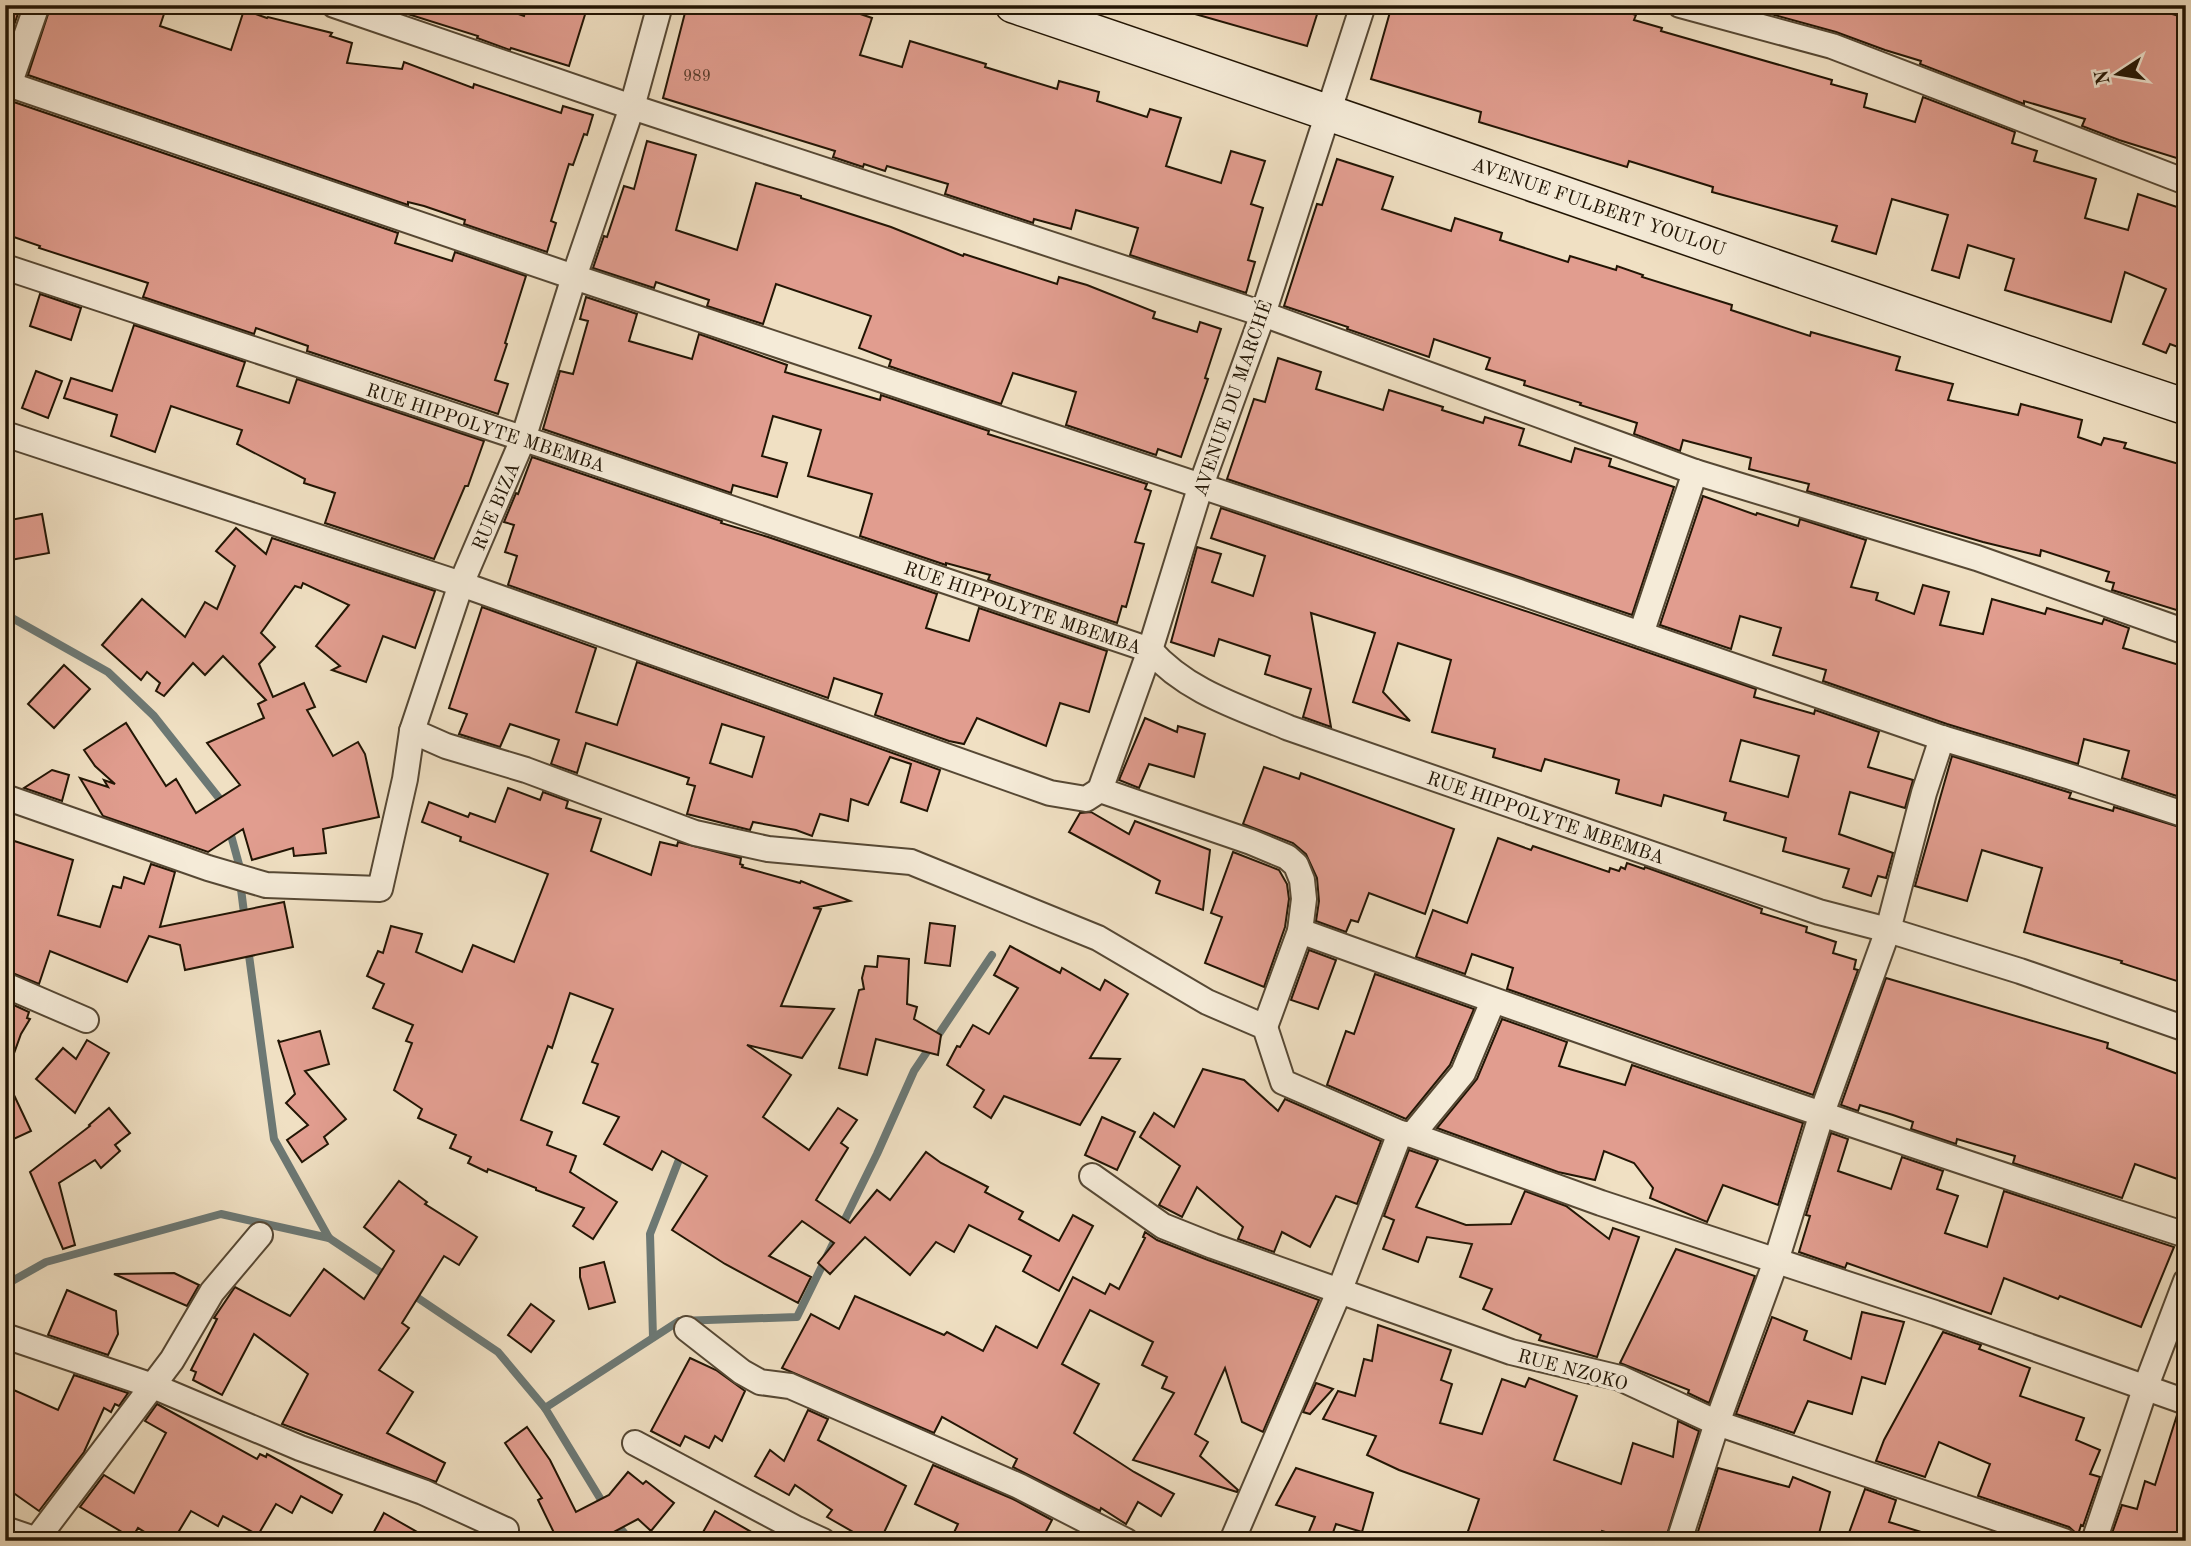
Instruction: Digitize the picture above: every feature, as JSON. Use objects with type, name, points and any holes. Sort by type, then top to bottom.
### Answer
[{"type":"main road","name":"AVENUE FULBERT YOULOU","points":[[1013,5],[2186,407]]},
{"type":"street","points":[[37,5],[7,84],[1200,488],[1641,634],[1942,738],[2071,777],[2186,816]]},
{"type":"street","points":[[334,5],[632,107],[1263,314],[1695,472],[1977,558],[2186,632]]},
{"type":"street","name":"RUE BIZA","points":[[5,797],[208,868],[266,885],[380,889],[405,779],[412,731],[461,584],[523,439],[632,107],[660,5]]},
{"type":"street","name":"AVENUE DU MARCHÉ","points":[[1100,790],[1150,650],[1200,488],[1263,314],[1363,5]]},
{"type":"street","points":[[1680,5],[1832,46],[2186,182]]},
{"type":"street","name":"RUE HIPPOLYTE MBEMBA","points":[[5,267],[1150,650],[1183,680],[1206,694],[1289,728],[1819,912],[1888,930],[2020,971],[2186,1030]]},
{"type":"street","points":[[5,435],[461,584],[1049,793],[1086,799],[1100,790],[1287,856],[1296,865],[1302,880],[1304,899],[1300,931],[1265,1027],[1283,1082],[1406,1134],[1601,1203],[2146,1386],[2186,1402]]},
{"type":"street","points":[[1641,634],[1695,472]]},
{"type":"street","points":[[412,731],[446,746],[526,771],[695,833],[768,849],[911,862],[1098,938],[1207,1002],[1265,1027]]},
{"type":"street","points":[[1679,1541],[1717,1423],[1776,1261],[1822,1113],[1888,930],[1924,793],[1942,738]]},
{"type":"street","points":[[1300,931],[1493,1001],[1964,1163],[2186,1235]]},
{"type":"street","points":[[5,985],[86,1020]]},
{"type":"street","points":[[1232,1541],[1406,1134],[1463,1073],[1493,1001]]},
{"type":"street","name":"RUE NZOKO","points":[[1092,1176],[1163,1226],[1339,1292],[1511,1352],[1619,1378],[1717,1423],[2064,1541]]},
{"type":"street","points":[[5,1529],[38,1540],[172,1360],[212,1292],[260,1235]]},
{"type":"street","points":[[2094,1541],[2146,1386],[2186,1281]]},
{"type":"street","points":[[687,1329],[742,1372],[760,1382],[790,1386],[1019,1486],[1126,1541]]},
{"type":"street","points":[[5,1336],[153,1386],[300,1448],[423,1492],[506,1530]]},
{"type":"street","points":[[635,1443],[823,1541]]},
{"type":"building","points":[[5,5],[21,5],[5,51]]},
{"type":"building","points":[[51,5],[167,5],[160,26],[231,50],[244,10],[332,33],[330,36],[352,43],[347,63],[402,69],[404,62],[473,88],[474,84],[561,113],[563,106],[593,115],[573,165],[569,164],[551,221],[556,223],[547,252],[464,224],[465,220],[424,206],[408,202],[408,205],[28,75]]},
{"type":"building","points":[[395,5],[492,5],[524,16],[527,5],[588,5],[569,66],[511,48],[510,50],[477,38],[478,36],[395,10]]},
{"type":"building","points":[[687,5],[834,5],[872,18],[860,55],[902,67],[910,41],[1057,89],[1059,81],[1099,92],[1097,101],[1147,117],[1150,109],[1181,118],[1166,166],[1221,183],[1231,151],[1265,161],[1251,204],[1263,208],[1248,260],[1255,262],[1246,293],[1130,255],[1138,228],[1076,210],[1071,229],[1034,219],[1033,223],[945,194],[948,184],[887,166],[885,171],[864,164],[863,167],[833,157],[835,151],[663,98]]},
{"type":"building","points":[[1189,5],[1320,5],[1307,46],[1188,12]]},
{"type":"building","points":[[1392,5],[1603,5],[1636,15],[1634,20],[1662,28],[1661,31],[1832,80],[1831,84],[1867,94],[1864,107],[1915,122],[1923,97],[2015,132],[2012,143],[2037,151],[2034,161],[2096,179],[2085,218],[2128,230],[2138,194],[2186,210],[2186,350],[2170,344],[2166,353],[2143,344],[2166,289],[2125,272],[2111,322],[2005,290],[2014,259],[1968,245],[1959,278],[1932,270],[1948,215],[1892,199],[1876,254],[1832,241],[1837,226],[1712,192],[1713,187],[1629,161],[1627,167],[1479,122],[1481,112],[1371,79]]},
{"type":"building","points":[[1761,5],[2141,5],[2186,18],[2186,161],[2119,140],[2082,126],[2085,119],[2024,101],[2024,104],[1920,64],[1921,61],[1836,32],[1760,11]]},
{"type":"building","points":[[5,99],[398,233],[395,243],[452,261],[455,252],[526,276],[495,380],[508,384],[498,414],[307,351],[308,346],[256,328],[254,334],[143,297],[148,283],[39,248],[40,246],[5,234]]},
{"type":"building","points":[[647,141],[696,155],[676,230],[737,250],[756,183],[891,227],[963,256],[964,254],[1057,284],[1059,277],[1087,285],[1155,312],[1153,318],[1197,332],[1200,322],[1221,329],[1205,378],[1208,379],[1181,457],[1158,449],[1156,455],[1066,425],[1076,392],[1013,373],[1001,404],[889,366],[891,360],[859,348],[871,316],[776,284],[763,324],[707,306],[709,300],[656,282],[654,288],[593,268],[604,236],[607,237],[624,186],[634,189]]},
{"type":"building","points":[[1337,159],[1393,177],[1382,209],[1451,231],[1455,218],[1502,233],[1500,240],[1568,262],[1570,256],[1616,270],[1617,266],[1643,275],[1642,277],[1732,305],[1731,310],[1810,336],[1811,332],[1900,357],[1896,370],[1953,384],[1948,400],[2018,415],[2021,404],[2082,420],[2078,437],[2101,445],[2104,438],[2126,443],[2124,448],[2186,466],[2186,613],[2112,590],[2114,583],[2106,581],[2109,572],[2041,550],[2040,556],[1983,542],[1807,491],[1809,484],[1749,469],[1751,458],[1683,440],[1680,451],[1634,434],[1637,423],[1524,385],[1525,381],[1486,369],[1490,358],[1434,339],[1429,357],[1284,306],[1317,204],[1322,205]]},
{"type":"building","points":[[40,294],[81,308],[71,340],[30,326]]},
{"type":"building","points":[[586,297],[637,314],[629,341],[692,359],[699,334],[787,365],[785,372],[880,400],[881,395],[989,431],[988,434],[1147,484],[1145,489],[1151,491],[1135,542],[1144,544],[1126,607],[1122,606],[1117,623],[988,580],[990,575],[946,565],[860,536],[872,494],[808,476],[821,430],[773,416],[762,456],[787,463],[777,497],[733,485],[731,493],[543,429],[560,371],[573,374],[588,321],[580,319]]},
{"type":"building","points":[[134,325],[245,362],[237,386],[289,403],[297,379],[484,441],[468,486],[465,486],[434,559],[325,523],[335,493],[304,483],[305,479],[237,444],[242,430],[171,406],[155,452],[111,436],[117,415],[64,398],[71,378],[112,391]]},
{"type":"building","points":[[1278,358],[1321,372],[1316,389],[1383,410],[1389,390],[1483,423],[1485,417],[1524,429],[1519,445],[1571,462],[1575,448],[1611,459],[1609,466],[1674,487],[1632,615],[1227,479],[1254,399],[1265,402]]},
{"type":"building","points":[[36,371],[62,381],[48,418],[22,408]]},
{"type":"building","points":[[532,457],[937,594],[926,628],[969,641],[979,608],[1107,651],[1089,712],[1060,703],[1046,746],[977,718],[964,744],[949,741],[875,715],[882,694],[834,678],[828,698],[508,585],[517,556],[505,552],[514,525],[504,522]]},
{"type":"building","points":[[1703,496],[1756,515],[1757,513],[1798,526],[1800,519],[1866,540],[1851,587],[1878,593],[1876,600],[1914,614],[1923,585],[1949,592],[1940,625],[1983,634],[1992,599],[2045,614],[2047,608],[2102,624],[2104,619],[2129,628],[2123,648],[2186,667],[2186,799],[2122,778],[2129,751],[2084,739],[2078,764],[1947,724],[1823,681],[1826,670],[1773,655],[1781,628],[1740,616],[1731,649],[1660,625]]},
{"type":"building","points":[[1221,508],[1756,689],[1754,697],[1814,714],[1815,710],[1879,732],[1868,767],[1913,780],[1905,808],[1850,792],[1839,834],[1893,853],[1886,878],[1878,876],[1871,896],[1843,887],[1849,869],[1783,851],[1786,838],[1724,820],[1726,813],[1664,795],[1661,806],[1616,793],[1619,780],[1545,759],[1541,771],[1493,757],[1495,749],[1432,732],[1451,660],[1398,643],[1383,692],[1410,721],[1353,702],[1375,633],[1311,613],[1331,727],[1303,717],[1311,689],[1265,674],[1270,656],[1219,639],[1214,656],[1171,642],[1197,547],[1221,554],[1212,582],[1253,596],[1265,556],[1211,538]],"holes":[[[1741,740],[1799,756],[1788,797],[1730,781]]]},
{"type":"building","points":[[42,514],[49,553],[5,561],[5,521]]},
{"type":"building","points":[[236,528],[266,554],[272,538],[435,591],[415,648],[383,636],[366,682],[332,670],[340,666],[316,646],[349,605],[303,583],[301,588],[295,586],[261,633],[275,647],[259,664],[273,697],[304,683],[315,707],[307,710],[333,756],[358,742],[365,754],[379,817],[323,829],[326,853],[294,856],[293,848],[252,860],[243,829],[208,852],[103,816],[80,778],[108,787],[104,780],[115,784],[95,766],[84,750],[126,723],[166,786],[176,779],[196,813],[240,785],[207,743],[264,718],[258,704],[266,700],[223,656],[205,675],[193,663],[164,696],[156,691],[160,683],[147,672],[141,680],[102,645],[142,599],[185,637],[205,602],[217,609],[235,566],[216,551]]},
{"type":"building","points":[[482,607],[596,648],[576,712],[617,725],[637,662],[940,770],[927,811],[901,802],[911,764],[890,757],[868,805],[851,799],[848,821],[820,814],[812,836],[796,830],[753,822],[750,830],[687,814],[695,786],[687,784],[689,778],[586,743],[577,773],[551,764],[559,740],[510,724],[500,747],[459,734],[467,714],[449,708]],"holes":[[[722,724],[764,737],[752,777],[710,763]]]},
{"type":"building","points":[[64,665],[90,689],[54,728],[28,704]]},
{"type":"building","points":[[1145,718],[1177,732],[1178,726],[1205,734],[1194,777],[1149,764],[1139,788],[1119,780]]},
{"type":"building","points":[[1952,756],[2071,793],[2069,798],[2113,811],[2114,807],[2186,829],[2186,984],[2121,963],[2122,961],[2024,932],[2042,868],[1982,850],[1967,901],[1915,886]]},
{"type":"building","points":[[1264,767],[1299,779],[1301,773],[1454,829],[1425,914],[1369,893],[1358,922],[1351,920],[1346,932],[1316,921],[1319,901],[1317,878],[1306,854],[1293,843],[1243,824]]},
{"type":"building","points":[[52,770],[69,775],[62,801],[24,788]]},
{"type":"building","points":[[508,788],[540,800],[543,792],[568,801],[566,808],[601,819],[591,851],[651,875],[660,842],[677,846],[678,842],[741,858],[742,867],[800,883],[801,881],[850,901],[813,908],[821,909],[781,1006],[834,1009],[802,1058],[747,1045],[791,1075],[763,1117],[809,1150],[838,1108],[857,1120],[841,1143],[848,1148],[816,1200],[850,1223],[877,1190],[890,1200],[926,1152],[941,1163],[988,1187],[985,1192],[1023,1212],[1019,1219],[1059,1241],[1073,1215],[1093,1226],[1059,1291],[1023,1271],[1031,1256],[969,1225],[954,1252],[936,1242],[910,1275],[865,1237],[830,1274],[818,1263],[834,1243],[802,1221],[769,1256],[811,1277],[798,1303],[725,1264],[672,1230],[707,1176],[662,1151],[652,1170],[604,1144],[619,1117],[583,1103],[598,1064],[592,1062],[613,1009],[570,993],[552,1048],[548,1046],[521,1120],[552,1132],[547,1145],[576,1156],[570,1172],[617,1202],[593,1239],[573,1226],[584,1208],[488,1169],[487,1172],[468,1163],[471,1157],[450,1148],[456,1135],[418,1118],[422,1109],[394,1090],[412,1043],[406,1041],[413,1025],[373,1008],[384,984],[367,976],[378,951],[383,953],[391,926],[422,934],[416,952],[462,972],[473,945],[514,962],[548,874],[460,841],[461,837],[422,822],[429,802],[468,817],[470,813],[495,822]]},
{"type":"building","points":[[1091,812],[1129,834],[1135,821],[1210,850],[1203,910],[1156,893],[1160,881],[1069,832],[1080,813]]},
{"type":"building","points":[[5,838],[73,860],[58,915],[100,927],[113,886],[121,888],[124,877],[144,884],[151,864],[175,872],[160,927],[284,902],[293,947],[185,970],[180,945],[149,936],[127,982],[50,951],[39,984],[5,970]]},
{"type":"building","points":[[1498,838],[1531,850],[1533,846],[1609,872],[1610,868],[1619,871],[1621,867],[1625,869],[1627,863],[1644,869],[1645,867],[1762,909],[1761,913],[1807,927],[1806,932],[1836,942],[1833,953],[1856,960],[1854,969],[1858,970],[1813,1095],[1507,989],[1513,968],[1472,954],[1465,974],[1416,957],[1433,910],[1467,923]]},
{"type":"building","points":[[1233,852],[1279,870],[1287,884],[1289,899],[1285,927],[1264,987],[1205,963],[1222,917],[1211,913]]},
{"type":"building","points":[[930,923],[955,926],[950,966],[925,963]]},
{"type":"building","points":[[1010,946],[1060,973],[1062,968],[1100,990],[1105,980],[1128,994],[1090,1058],[1120,1059],[1080,1125],[1004,1096],[991,1118],[974,1107],[984,1090],[947,1065],[973,1025],[989,1034],[1018,988],[994,975]]},
{"type":"building","points":[[1309,950],[1336,960],[1318,1009],[1291,1000]]},
{"type":"building","points":[[878,956],[909,959],[907,1004],[917,1007],[914,1019],[941,1035],[938,1055],[876,1039],[867,1075],[839,1068],[859,990],[864,989],[862,978],[865,966],[877,967]]},
{"type":"building","points":[[1375,974],[1474,1009],[1450,1065],[1406,1119],[1327,1085],[1346,1031],[1354,1034]]},
{"type":"building","points":[[1886,978],[2108,1043],[2107,1048],[2186,1077],[2186,1182],[2135,1164],[2122,1198],[2013,1163],[2015,1156],[1957,1139],[1956,1144],[1911,1129],[1913,1122],[1893,1115],[1860,1105],[1858,1111],[1841,1105]]},
{"type":"building","points":[[5,1001],[29,1012],[27,1018],[30,1019],[21,1034],[8,1070],[5,1070]]},
{"type":"building","points":[[1502,1019],[1567,1042],[1559,1066],[1625,1085],[1632,1065],[1803,1123],[1778,1205],[1723,1185],[1707,1222],[1650,1198],[1653,1188],[1634,1163],[1604,1151],[1595,1180],[1558,1172],[1437,1128],[1477,1079]]},
{"type":"building","points":[[320,1031],[329,1064],[305,1071],[346,1119],[324,1137],[328,1144],[302,1162],[287,1140],[308,1125],[286,1103],[295,1094],[278,1040],[280,1042]]},
{"type":"building","points":[[87,1040],[109,1053],[75,1113],[36,1079],[63,1048],[76,1059]]},
{"type":"building","points":[[1203,1069],[1244,1080],[1278,1111],[1285,1099],[1381,1141],[1357,1204],[1336,1196],[1310,1247],[1282,1232],[1274,1252],[1238,1239],[1243,1227],[1197,1187],[1182,1217],[1159,1205],[1180,1166],[1140,1137],[1154,1113],[1174,1127]]},
{"type":"building","points":[[5,1076],[31,1131],[5,1143]]},
{"type":"building","points":[[109,1108],[130,1133],[115,1145],[120,1151],[101,1168],[95,1160],[59,1183],[75,1245],[63,1249],[30,1172]]},
{"type":"building","points":[[1102,1117],[1135,1132],[1117,1170],[1085,1155]]},
{"type":"building","points":[[1831,1133],[1848,1139],[1838,1171],[1891,1189],[1902,1157],[1943,1171],[1937,1189],[1958,1196],[1945,1233],[1987,1247],[2004,1191],[2174,1247],[2141,1327],[2004,1278],[1991,1314],[1847,1263],[1845,1268],[1799,1252],[1810,1216],[1806,1215]]},
{"type":"building","points":[[1409,1150],[1438,1160],[1416,1207],[1466,1225],[1511,1224],[1525,1191],[1566,1206],[1609,1239],[1613,1228],[1639,1237],[1597,1357],[1539,1340],[1541,1335],[1483,1309],[1492,1289],[1460,1277],[1472,1244],[1427,1237],[1418,1262],[1383,1249],[1394,1220],[1384,1216]]},
{"type":"building","points":[[399,1181],[427,1202],[425,1204],[477,1237],[459,1265],[444,1256],[402,1323],[409,1328],[379,1370],[413,1392],[387,1433],[445,1463],[436,1482],[282,1424],[308,1374],[254,1334],[222,1395],[193,1380],[196,1372],[191,1370],[217,1319],[214,1318],[235,1287],[290,1316],[324,1269],[364,1299],[394,1251],[364,1227]]},
{"type":"building","points":[[1145,1232],[1157,1240],[1208,1260],[1319,1300],[1263,1432],[1242,1422],[1225,1368],[1195,1434],[1208,1442],[1200,1456],[1238,1490],[1237,1492],[1133,1460],[1174,1393],[1162,1388],[1167,1377],[1142,1365],[1153,1342],[1090,1310],[1062,1364],[1099,1384],[1074,1433],[1174,1494],[1161,1516],[1138,1502],[1126,1524],[1101,1508],[1100,1511],[1013,1467],[1017,1459],[942,1417],[934,1433],[782,1368],[811,1314],[839,1329],[855,1296],[944,1335],[947,1332],[983,1351],[996,1326],[1037,1348],[1073,1277],[1105,1294],[1110,1284],[1119,1289],[1145,1238]]},
{"type":"building","points":[[1676,1249],[1755,1276],[1709,1403],[1688,1393],[1689,1390],[1620,1363]]},
{"type":"building","points":[[604,1262],[615,1302],[589,1309],[580,1268]]},
{"type":"building","points":[[174,1273],[199,1285],[187,1306],[114,1274]]},
{"type":"building","points":[[67,1290],[116,1311],[118,1334],[108,1355],[48,1335]]},
{"type":"building","points":[[531,1304],[554,1321],[531,1352],[508,1335]]},
{"type":"building","points":[[1862,1312],[1904,1322],[1885,1384],[1862,1377],[1852,1414],[1808,1401],[1794,1433],[1736,1414],[1772,1317],[1807,1331],[1804,1340],[1851,1359]]},
{"type":"building","points":[[1378,1325],[1451,1350],[1441,1380],[1452,1384],[1440,1423],[1482,1434],[1502,1379],[1525,1387],[1529,1378],[1577,1396],[1554,1460],[1621,1484],[1633,1443],[1673,1457],[1678,1421],[1699,1431],[1665,1541],[1635,1541],[1602,1531],[1598,1541],[1477,1541],[1466,1537],[1479,1499],[1399,1470],[1367,1455],[1376,1436],[1323,1419],[1338,1391],[1355,1396],[1364,1359],[1372,1361]]},
{"type":"building","points":[[1943,1332],[1981,1345],[1979,1349],[2030,1368],[2020,1396],[2084,1418],[2076,1440],[2100,1450],[2090,1474],[2100,1477],[2078,1535],[2069,1527],[1978,1496],[1990,1464],[1939,1442],[1925,1477],[1876,1461],[1884,1440]]},
{"type":"building","points":[[690,1358],[716,1370],[745,1391],[722,1441],[715,1436],[709,1448],[685,1436],[680,1446],[651,1431]]},
{"type":"building","points":[[74,1375],[128,1393],[119,1406],[115,1404],[111,1412],[104,1408],[84,1452],[39,1511],[5,1487],[5,1386],[58,1410]]},
{"type":"building","points":[[1316,1383],[1333,1389],[1310,1414],[1303,1412]]},
{"type":"building","points":[[157,1404],[257,1459],[260,1454],[266,1457],[267,1454],[342,1495],[332,1513],[301,1496],[292,1513],[276,1504],[258,1535],[223,1516],[218,1526],[191,1511],[173,1541],[159,1541],[138,1528],[132,1538],[80,1507],[104,1475],[134,1493],[166,1433],[145,1421]]},
{"type":"building","points":[[808,1410],[828,1419],[818,1440],[906,1486],[880,1541],[869,1541],[827,1517],[832,1510],[795,1485],[789,1495],[755,1476],[770,1450],[784,1461]]},
{"type":"building","points":[[2177,1415],[2186,1416],[2186,1541],[2124,1541],[2111,1536],[2122,1505],[2137,1509],[2145,1481],[2155,1485]]},
{"type":"building","points":[[527,1427],[550,1460],[576,1512],[609,1495],[628,1472],[643,1484],[646,1481],[674,1503],[651,1531],[638,1519],[597,1541],[558,1541],[538,1500],[542,1498],[505,1443]]},
{"type":"building","points":[[933,1465],[1013,1499],[1052,1520],[1041,1541],[950,1541],[958,1524],[915,1504]]},
{"type":"building","points":[[1296,1468],[1373,1493],[1362,1532],[1336,1524],[1330,1541],[1305,1541],[1315,1517],[1276,1505]]},
{"type":"building","points":[[1718,1468],[1789,1487],[1793,1477],[1830,1492],[1817,1541],[1695,1541]]},
{"type":"building","points":[[1865,1489],[1896,1500],[1889,1522],[1934,1536],[1933,1541],[1846,1541]]},
{"type":"building","points":[[715,1511],[767,1541],[698,1541]]},
{"type":"building","points":[[384,1513],[433,1541],[369,1541]]},
{"type":"waterway","points":[[5,614],[108,672],[154,716],[222,805]]},
{"type":"waterway","points":[[229,828],[240,868]]},
{"type":"waterway","points":[[241,889],[245,921]]},
{"type":"waterway","points":[[248,948],[274,1139],[329,1238],[389,1278]]},
{"type":"waterway","points":[[545,1408],[679,1321],[797,1317],[877,1154],[914,1071],[992,955]]},
{"type":"waterway","points":[[653,1337],[650,1234],[682,1152]]},
{"type":"waterway","points":[[5,1285],[46,1262],[221,1214],[329,1238]]},
{"type":"waterway","points":[[409,1292],[498,1352],[545,1408],[606,1508]]},
{"type":"waterway","points":[[615,1522],[631,1541]]}]
